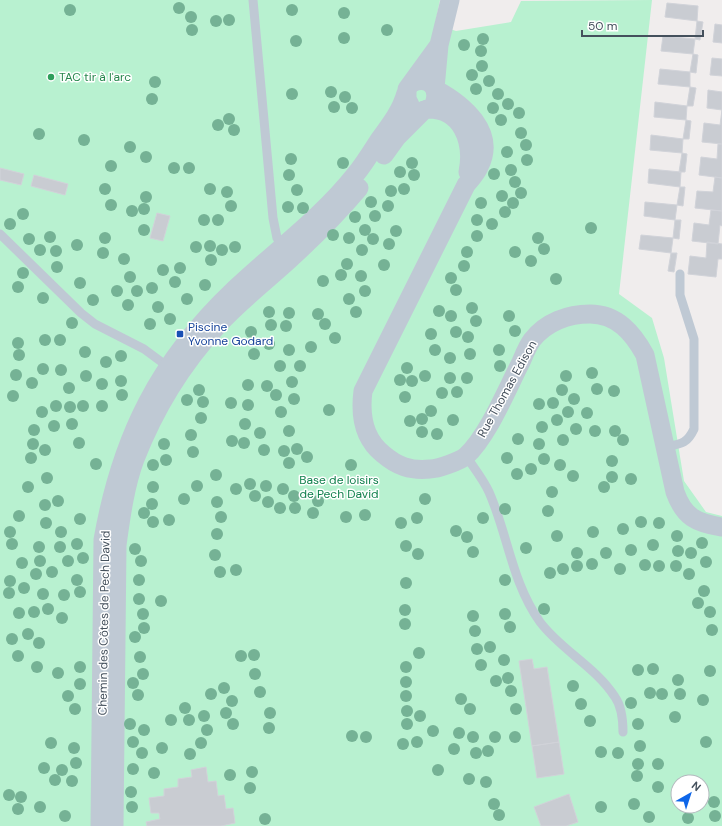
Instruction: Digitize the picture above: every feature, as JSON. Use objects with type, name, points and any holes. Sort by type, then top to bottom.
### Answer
[{"type":"street","name":"Chemin des Côtes de Pech David","points":[[435,88],[438,45],[450,0]]},
{"type":"street","name":"Chemin des Côtes de Pech David","points":[[100,826],[103,540],[108,509],[120,465],[132,433],[150,395],[173,370],[196,350],[286,253],[309,223],[355,175],[402,107],[409,88],[438,45]]},
{"type":"street","points":[[418,80],[424,80],[435,88],[435,101],[425,110],[413,108],[407,99],[409,88],[418,80]]},
{"type":"street","name":"Rue Thomas Edison","points":[[435,88],[458,103],[472,116],[482,131],[484,149],[479,167],[466,185],[363,391],[360,408],[365,429],[376,449],[394,464],[417,470],[436,469],[466,456],[484,433],[532,340],[548,326],[563,317],[582,314],[598,314],[615,319],[628,329],[645,355],[675,492],[680,505],[689,516],[705,524],[722,526]]},
{"type":"street","name":"Rue Thomas Edison","points":[[425,110],[436,109],[447,113],[460,124],[467,134],[470,148],[470,163],[466,185]]},
{"type":"street","name":"Chemin des Côtes de Pech David","points":[[286,253],[345,205],[366,180],[397,137],[425,110]]},
{"type":"street","name":"Chemin des Côtes de Pech David","points":[[114,826],[117,545],[123,505],[135,460],[173,370]]},
{"type":"lane","points":[[253,0],[273,218],[278,238],[286,253]]},
{"type":"lane","points":[[0,234],[81,313],[95,324],[144,349],[173,370]]},
{"type":"lane","points":[[665,447],[681,444],[690,439],[694,429],[694,339],[680,296],[680,274]]},
{"type":"lane","points":[[466,456],[489,492],[511,562],[530,608],[547,629],[600,680],[615,697],[622,717],[623,732]]},
{"type":"green space","name":"Base de loisirs de Pech David","points":[[0,0],[440,0],[435,24],[456,31],[511,22],[521,1],[652,0],[619,294],[652,318],[664,358],[684,481],[706,512],[722,516],[722,826],[0,826]]},
{"type":"building","points":[[667,3],[698,6],[697,21],[665,17]]},
{"type":"building","points":[[697,21],[703,22],[700,40],[695,39]]},
{"type":"building","points":[[715,24],[722,25],[722,43],[713,42]]},
{"type":"building","points":[[663,36],[695,39],[693,54],[661,51]]},
{"type":"building","points":[[693,54],[698,55],[696,73],[690,72]]},
{"type":"building","points":[[712,58],[722,59],[722,76],[710,75]]},
{"type":"building","points":[[660,69],[690,72],[690,87],[658,84]]},
{"type":"building","points":[[690,87],[696,88],[693,106],[687,106]]},
{"type":"building","points":[[708,90],[722,92],[722,110],[707,108]]},
{"type":"building","points":[[655,102],[687,106],[686,120],[654,117]]},
{"type":"building","points":[[722,110],[722,144],[702,142],[704,123],[720,125]]},
{"type":"building","points":[[686,120],[691,121],[689,139],[683,139]]},
{"type":"building","points":[[651,135],[683,139],[682,153],[650,150]]},
{"type":"building","points":[[718,144],[722,144],[722,178],[699,175],[701,157],[717,159]]},
{"type":"building","points":[[682,153],[687,154],[685,172],[679,172]]},
{"type":"building","points":[[0,168],[24,174],[21,185],[0,180]]},
{"type":"building","points":[[649,169],[681,172],[680,187],[648,183]]},
{"type":"building","points":[[34,175],[68,184],[65,195],[31,186]]},
{"type":"building","points":[[715,177],[722,178],[722,211],[695,208],[697,191],[713,192]]},
{"type":"building","points":[[680,187],[685,187],[683,206],[677,205]]},
{"type":"building","points":[[645,202],[677,205],[675,220],[644,216]]},
{"type":"building","points":[[711,210],[722,211],[722,226],[720,225],[718,244],[692,241],[694,223],[709,225]]},
{"type":"building","points":[[157,213],[170,216],[163,241],[150,238]]},
{"type":"building","points":[[675,220],[681,220],[679,239],[673,238]]},
{"type":"building","points":[[641,235],[673,238],[671,253],[639,249]]},
{"type":"building","points":[[707,242],[722,244],[722,259],[718,259],[716,277],[688,274],[690,256],[706,258]]},
{"type":"building","points":[[671,253],[677,253],[674,272],[668,271]]},
{"type":"building","points":[[532,659],[534,669],[547,667],[559,742],[532,746],[519,661]]},
{"type":"building","points":[[559,742],[564,774],[537,778],[532,746]]},
{"type":"building","points":[[206,767],[208,782],[216,781],[218,796],[224,795],[226,809],[233,808],[235,823],[221,826],[147,826],[146,822],[160,819],[159,813],[151,813],[149,798],[164,796],[164,789],[178,787],[178,779],[192,777],[191,770]]},
{"type":"building","points":[[569,794],[578,822],[566,826],[541,826],[534,807]]},
{"type":"place","name":"TAC tir à l'arc","points":[[51,77]]},
{"type":"place","name":"Piscine Yvonne Godard","points":[[180,334]]}]
